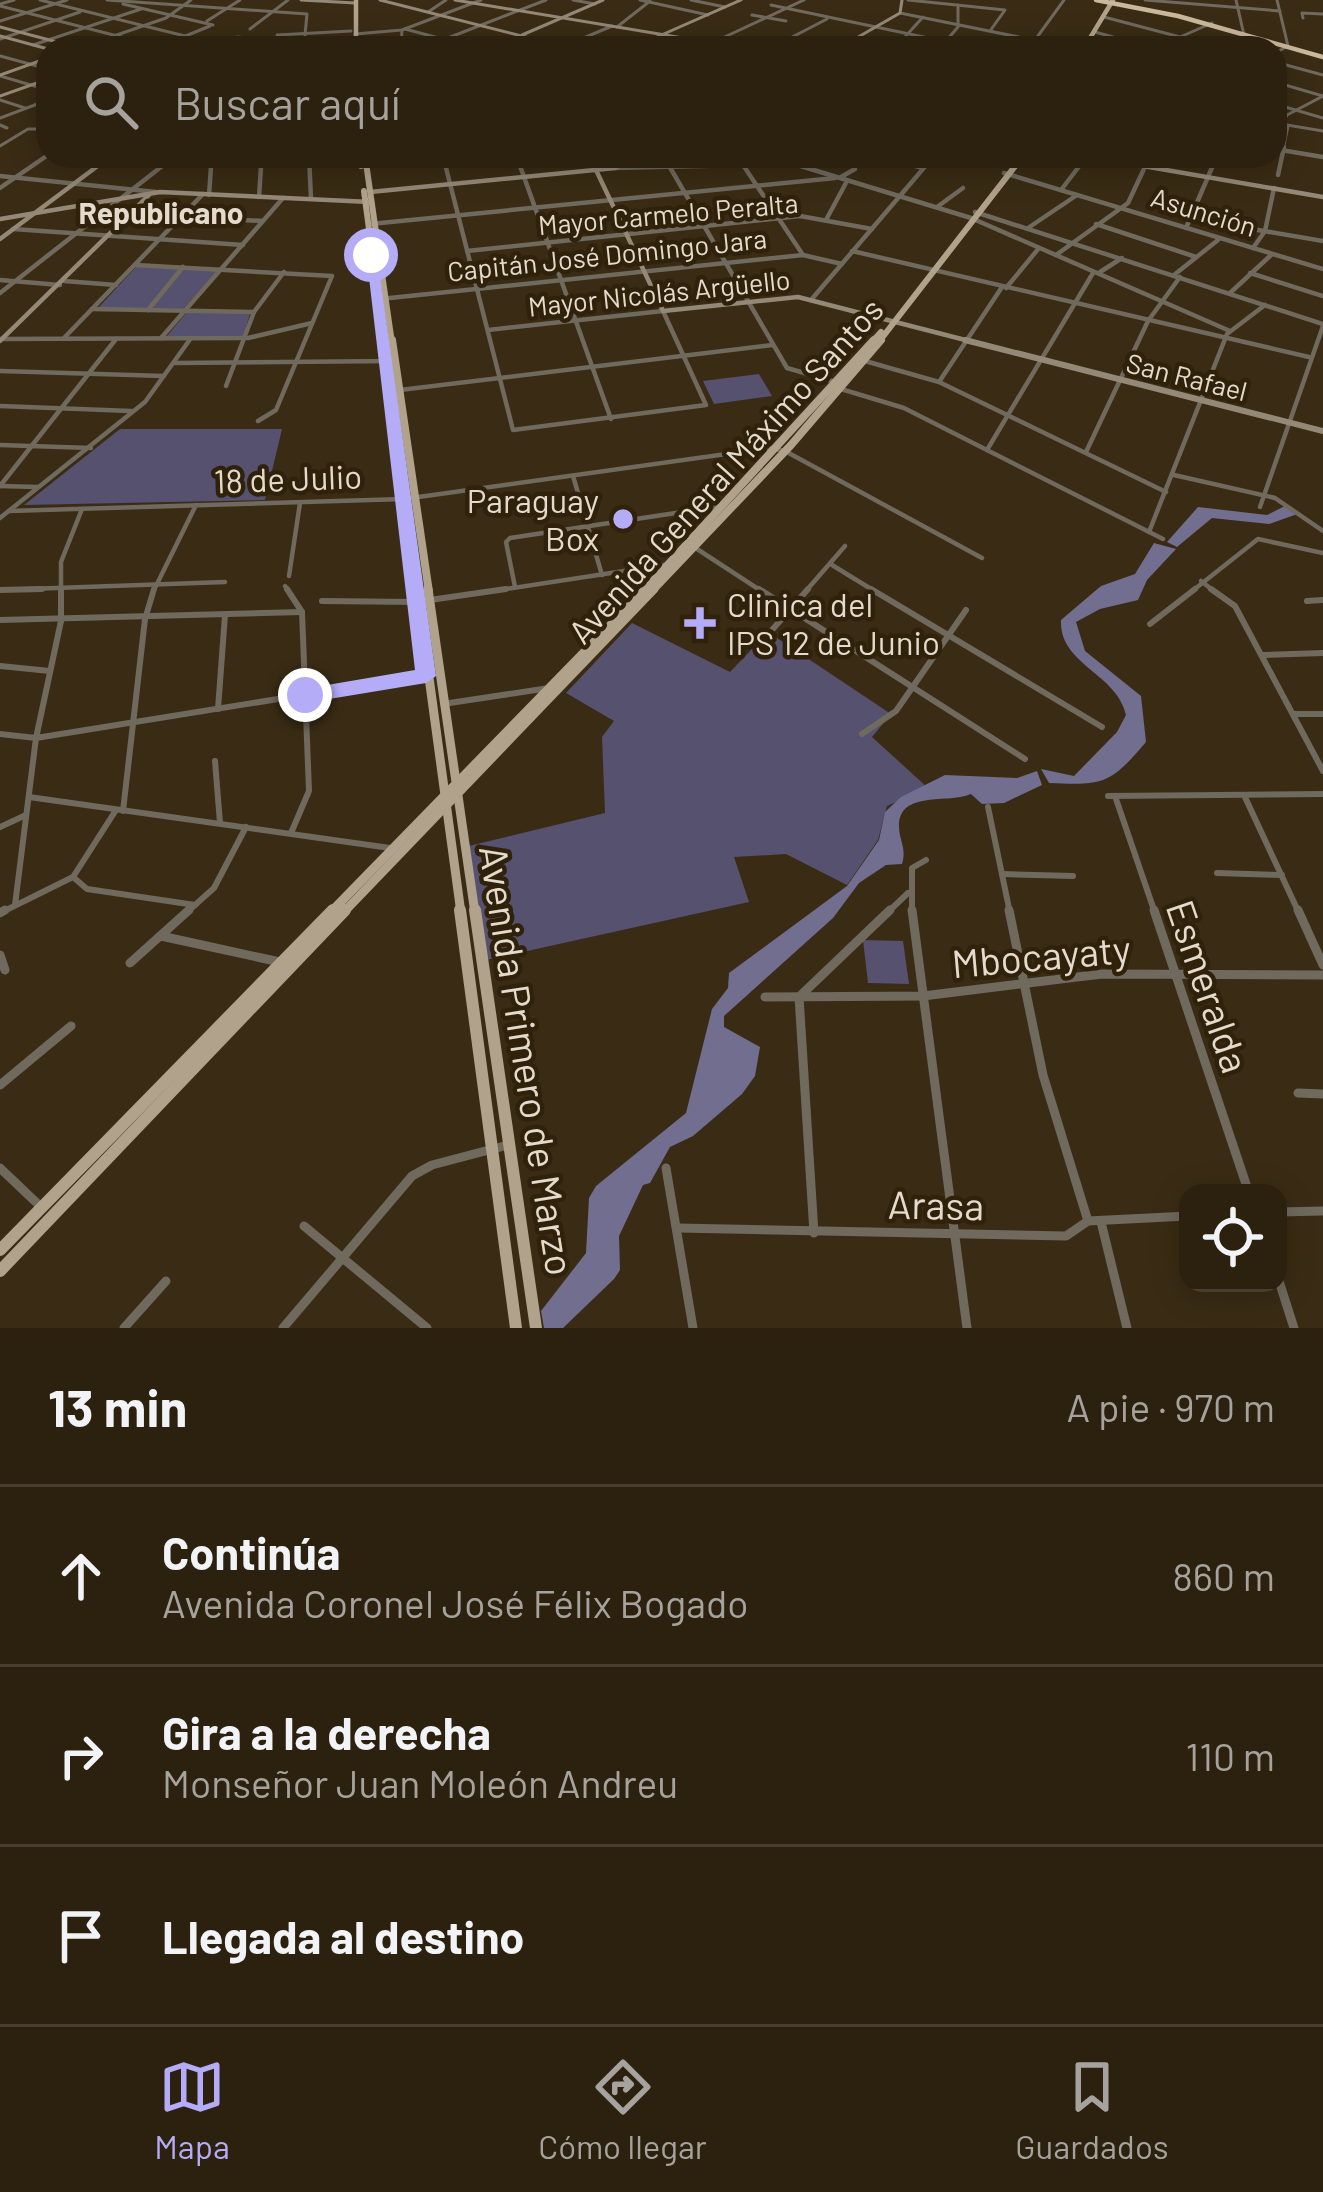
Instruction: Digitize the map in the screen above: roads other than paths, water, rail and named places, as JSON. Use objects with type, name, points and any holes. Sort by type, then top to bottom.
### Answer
[{"type":"highway","points":[[1100,0],[1254,36]]},
{"type":"highway","points":[[1115,2],[1198,21]]},
{"type":"highway","points":[[1288,46],[1323,56]]},
{"type":"main road","points":[[353,2],[353,33]]},
{"type":"main road","points":[[1094,36],[1115,2]]},
{"type":"main road","points":[[364,168],[449,798]]},
{"type":"main road","name":"Avenida General Máximo Santos","points":[[837,386],[865,361],[1011,168]]},
{"type":"main road","points":[[350,201],[367,198]]},
{"type":"main road","name":"Avenida General Máximo Santos","points":[[449,798],[691,546],[892,324]]},
{"type":"main road","name":"Avenida General Máximo Santos","points":[[691,546],[780,450]]},
{"type":"main road","name":"Avenida General Máximo Santos","points":[[449,798],[622,619]]},
{"type":"main road","points":[[0,1250],[449,798],[441,704],[431,675]]},
{"type":"main road","points":[[0,1271],[250,1001],[280,962],[390,848],[449,798]]},
{"type":"main road","name":"Avenida Primero de Marzo","points":[[449,798],[535,1323]]},
{"type":"main road","name":"Avenida Primero de Marzo","points":[[449,798],[516,1328]]},
{"type":"street","points":[[0,5],[14,0]]},
{"type":"street","points":[[40,0],[185,36],[213,25],[141,4],[132,7],[106,0]]},
{"type":"street","points":[[0,24],[67,0]]},
{"type":"street","points":[[106,0],[307,13],[306,36]]},
{"type":"street","points":[[115,35],[170,16],[191,0]]},
{"type":"street","points":[[203,22],[239,0]]},
{"type":"street","points":[[250,28],[288,0]]},
{"type":"street","points":[[302,0],[353,2]]},
{"type":"street","points":[[380,0],[521,36],[597,2]]},
{"type":"street","points":[[428,12],[446,0]]},
{"type":"street","points":[[455,0],[673,36]]},
{"type":"street","points":[[455,36],[546,0]]},
{"type":"street","points":[[573,0],[597,2]]},
{"type":"street","points":[[640,0],[708,15]]},
{"type":"street","points":[[691,0],[725,7]]},
{"type":"street","points":[[658,36],[741,0]]},
{"type":"street","points":[[727,36],[803,0]]},
{"type":"street","points":[[900,13],[905,0],[980,3],[1003,10],[990,31]]},
{"type":"street","points":[[1038,36],[1064,0]]},
{"type":"street","points":[[1144,0],[1280,11]]},
{"type":"street","points":[[1156,0],[1156,10]]},
{"type":"street","points":[[1236,0],[1244,33]]},
{"type":"street","points":[[1276,0],[1286,36]]},
{"type":"street","points":[[591,36],[650,1]]},
{"type":"street","points":[[277,35],[403,29],[478,2]]},
{"type":"street","points":[[949,36],[958,25],[958,2]]},
{"type":"street","points":[[1197,2],[1198,21]]},
{"type":"street","points":[[58,36],[141,4]]},
{"type":"street","points":[[0,5],[119,36]]},
{"type":"street","points":[[771,5],[916,36]]},
{"type":"street","points":[[2,37],[84,11]]},
{"type":"street","points":[[859,36],[900,13],[1015,36]]},
{"type":"street","points":[[1304,18],[1302,13],[1323,14]]},
{"type":"street","points":[[752,15],[785,21]]},
{"type":"street","points":[[907,34],[923,17]]},
{"type":"street","points":[[795,36],[830,18]]},
{"type":"street","points":[[1106,18],[1176,36]]},
{"type":"street","points":[[0,24],[36,36]]},
{"type":"street","points":[[1182,36],[1210,24]]},
{"type":"street","points":[[403,29],[429,36]]},
{"type":"street","points":[[402,36],[403,29]]},
{"type":"street","points":[[1096,33],[1107,36]]},
{"type":"street","points":[[2,37],[36,45]]},
{"type":"street","points":[[1287,42],[1288,46]]},
{"type":"street","points":[[32,44],[36,43]]},
{"type":"street","points":[[0,56],[36,65]]},
{"type":"street","points":[[0,75],[36,62]]},
{"type":"street","points":[[1287,65],[1323,75]]},
{"type":"street","points":[[0,75],[36,87]]},
{"type":"street","points":[[0,98],[36,83]]},
{"type":"street","points":[[1287,86],[1323,96]]},
{"type":"street","points":[[1287,119],[1323,96]]},
{"type":"street","points":[[0,98],[26,108]]},
{"type":"street","points":[[2,124],[36,104]]},
{"type":"street","points":[[1287,107],[1323,118]]},
{"type":"street","points":[[1287,125],[1323,131]]},
{"type":"street","points":[[0,146],[36,128]]},
{"type":"street","points":[[1287,151],[1323,157]]},
{"type":"street","points":[[0,188],[36,163]]},
{"type":"street","points":[[0,238],[95,168]]},
{"type":"street","points":[[0,293],[160,168]]},
{"type":"street","points":[[63,339],[206,195],[211,168]]},
{"type":"street","points":[[259,197],[261,168]]},
{"type":"street","points":[[309,168],[311,200]]},
{"type":"street","points":[[446,168],[510,427],[517,433],[706,405],[596,170]]},
{"type":"street","points":[[522,168],[611,419]]},
{"type":"street","points":[[367,198],[450,184],[626,168]]},
{"type":"street","points":[[670,168],[787,368],[893,404],[1163,538]]},
{"type":"street","points":[[743,168],[803,254]]},
{"type":"street","points":[[809,168],[937,207],[1028,228],[1323,325],[1260,507]]},
{"type":"street","points":[[811,300],[923,168]]},
{"type":"street","points":[[1061,190],[1077,168]]},
{"type":"street","points":[[1056,255],[1131,200],[1144,168]]},
{"type":"street","points":[[1157,168],[1323,197]]},
{"type":"street","points":[[1186,228],[1212,168]]},
{"type":"street","points":[[1278,175],[1280,168]]},
{"type":"street","points":[[826,220],[844,178],[855,169]]},
{"type":"street","name":"Asunción","points":[[1006,174],[1323,269]]},
{"type":"street","points":[[0,176],[151,192],[350,201]]},
{"type":"street","points":[[371,224],[844,178]]},
{"type":"street","points":[[937,207],[963,188]]},
{"type":"street","points":[[1253,248],[1264,231],[1274,188]]},
{"type":"street","points":[[0,219],[151,192]]},
{"type":"street","points":[[1,339],[151,192]]},
{"type":"street","points":[[1028,228],[1077,195]]},
{"type":"street","points":[[161,338],[283,198]]},
{"type":"street","points":[[976,216],[1230,331]]},
{"type":"street","points":[[182,217],[263,221]]},
{"type":"street","name":"Mayor Carmelo Peralta","points":[[467,250],[779,218],[872,229]]},
{"type":"street","points":[[1193,219],[1323,241]]},
{"type":"street","points":[[1096,224],[1196,256]]},
{"type":"street","points":[[13,229],[242,245]]},
{"type":"street","points":[[1087,452],[1160,301],[1196,256],[1220,238]]},
{"type":"street","points":[[939,382],[1004,288],[1039,248]]},
{"type":"street","points":[[852,251],[1309,357]]},
{"type":"street","name":"Capitán José Domingo Jara","points":[[381,299],[803,254],[842,264]]},
{"type":"street","points":[[1230,293],[1272,254]]},
{"type":"street","points":[[987,450],[1073,303],[1096,273],[1122,259]]},
{"type":"street","points":[[135,265],[332,277],[274,412],[257,421]]},
{"type":"street","points":[[148,310],[183,267]]},
{"type":"street","points":[[226,386],[254,312],[284,272]]},
{"type":"street","points":[[1250,273],[1323,296]]},
{"type":"street","points":[[0,280],[116,284]]},
{"type":"street","name":"Mayor Nicolás Argüello","points":[[488,331],[748,302],[811,300],[1041,362]]},
{"type":"street","points":[[1149,532],[1226,338],[1265,305]]},
{"type":"street","points":[[92,310],[254,312]]},
{"type":"street","points":[[1,339],[248,338],[314,322]]},
{"type":"street","points":[[0,518],[135,411],[191,338]]},
{"type":"street","points":[[0,486],[116,339]]},
{"type":"street","points":[[394,391],[773,345]]},
{"type":"street","points":[[175,363],[390,361]]},
{"type":"street","points":[[865,361],[939,382],[1166,492]]},
{"type":"street","name":"San Rafael","points":[[1041,362],[1323,431]]},
{"type":"street","points":[[0,371],[165,376]]},
{"type":"street","points":[[0,406],[135,411]]},
{"type":"street","points":[[0,445],[92,448]]},
{"type":"street","points":[[780,450],[982,558]]},
{"type":"street","name":"18 de Julio","points":[[9,511],[409,498],[780,450]]},
{"type":"street","points":[[1174,475],[1284,503],[1323,531]]},
{"type":"street","points":[[573,476],[602,575]]},
{"type":"street","points":[[0,486],[42,487]]},
{"type":"street","points":[[289,576],[300,502]]},
{"type":"street","points":[[0,913],[73,877],[119,810],[145,620],[155,586],[176,555],[196,506]]},
{"type":"street","points":[[515,587],[506,542],[510,538],[724,506]]},
{"type":"street","points":[[15,905],[36,738],[61,621],[64,549],[82,509]]},
{"type":"street","points":[[1150,624],[1258,539],[1323,553]]},
{"type":"street","points":[[691,546],[1024,759]]},
{"type":"street","points":[[772,630],[845,546]]},
{"type":"street","points":[[322,602],[423,601],[673,564]]},
{"type":"street","points":[[832,565],[1102,727]]},
{"type":"street","points":[[1202,581],[1229,598],[1323,771]]},
{"type":"street","points":[[0,592],[225,582]]},
{"type":"street","points":[[285,586],[302,612],[309,791],[291,833]]},
{"type":"street","points":[[1307,601],[1323,600]]},
{"type":"street","points":[[862,734],[896,711],[966,610]]},
{"type":"street","points":[[0,620],[145,620],[302,612]]},
{"type":"street","points":[[218,710],[225,615]]},
{"type":"street","points":[[1263,655],[1323,653]]},
{"type":"street","points":[[0,666],[51,671]]},
{"type":"street","points":[[0,734],[36,738],[431,675]]},
{"type":"street","points":[[441,704],[552,687]]},
{"type":"street","points":[[1292,714],[1323,714]]},
{"type":"street","points":[[215,761],[220,824]]},
{"type":"street","points":[[1323,794],[1244,795],[1323,965]]},
{"type":"street","name":"Esmeralda","points":[[1244,795],[1112,796],[1247,1184]]},
{"type":"street","points":[[29,797],[390,848]]},
{"type":"street","points":[[988,807],[1043,1075],[1088,1221]]},
{"type":"street","points":[[0,827],[26,815]]},
{"type":"street","points":[[130,963],[220,880],[246,827]]},
{"type":"street","points":[[926,860],[909,873],[909,891],[967,1328]]},
{"type":"street","points":[[1217,873],[1282,875]]},
{"type":"street","points":[[1002,874],[1073,876]]},
{"type":"street","points":[[73,877],[87,889],[196,905]]},
{"type":"street","points":[[814,1233],[799,997],[909,891]]},
{"type":"street","points":[[161,936],[280,962]]},
{"type":"street","points":[[0,955],[5,970]]},
{"type":"street","name":"Mbocayaty","points":[[765,997],[923,996],[1026,988],[1102,974],[1323,975]]},
{"type":"street","points":[[0,1085],[71,1026]]},
{"type":"street","points":[[1298,1094],[1323,1094]]},
{"type":"street","points":[[283,1328],[412,1177],[432,1165],[508,1145]]},
{"type":"street","points":[[0,1168],[42,1207]]},
{"type":"street","points":[[666,1168],[678,1228],[676,1255],[692,1328]]},
{"type":"street","points":[[1287,1211],[1323,1211]]},
{"type":"street","name":"Arasa","points":[[678,1228],[1066,1236],[1088,1221],[1179,1217]]},
{"type":"street","points":[[1101,1222],[1127,1328]]},
{"type":"street","points":[[304,1226],[427,1328]]},
{"type":"street","points":[[124,1328],[166,1281]]},
{"type":"street","points":[[1282,1292],[1294,1328]]},
{"type":"place","name":"Paraguay Box","points":[[623,519]]},
{"type":"place","name":"Clinica del IPS 12 de Junio","points":[[700,623]]},
{"type":"district","name":"Republicano","points":[[161,212]]}]
